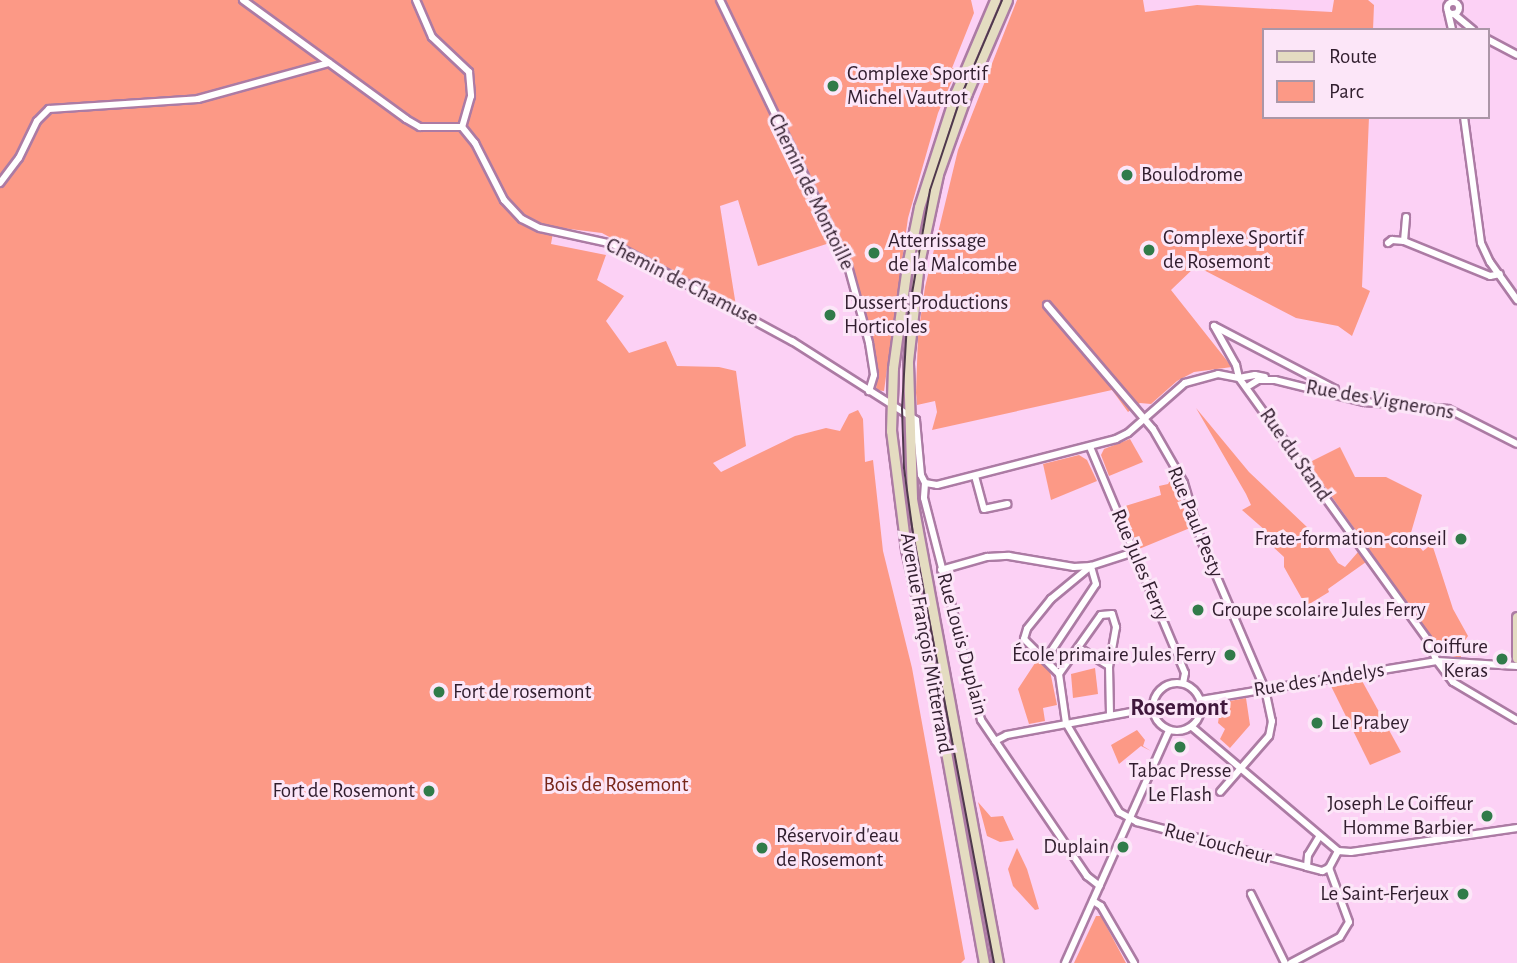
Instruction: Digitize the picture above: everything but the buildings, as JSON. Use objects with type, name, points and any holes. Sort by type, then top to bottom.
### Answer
[{"type":"main road","name":"Avenue François Mitterrand","points":[[984,963],[924,629],[905,550],[891,431],[907,266],[919,207],[956,92],[995,0]]},
{"type":"main road","name":"Avenue François Mitterrand","points":[[998,963],[912,498],[909,414],[911,319],[932,197],[951,134],[1007,0]]},
{"type":"main road","points":[[1517,617],[1517,659]]},
{"type":"street","points":[[243,0],[421,127],[462,127],[471,96],[469,72],[432,37],[416,0]]},
{"type":"street","name":"Chemin de Montoille","points":[[720,0],[848,266],[869,343],[874,375],[869,391]]},
{"type":"street","points":[[1452,13],[1453,2]]},
{"type":"street","points":[[1451,27],[1453,2]]},
{"type":"street","points":[[1453,2],[1471,28]]},
{"type":"street","points":[[1452,13],[1471,28]]},
{"type":"street","points":[[1489,40],[1517,55]]},
{"type":"street","points":[[0,183],[19,158],[37,121],[49,109],[198,99],[329,63]]},
{"type":"street","points":[[1464,119],[1477,228],[1487,256],[1517,300]]},
{"type":"street","name":"Chemin de Chamuse","points":[[462,127],[475,143],[504,200],[522,219],[540,228],[614,244],[769,328],[909,414]]},
{"type":"street","points":[[1405,241],[1406,217]]},
{"type":"street","points":[[1388,243],[1392,240],[1405,241],[1490,276],[1500,274]]},
{"type":"street","name":"Rue Paul Pesty","points":[[1047,305],[1145,417],[1184,483],[1201,540],[1265,689],[1272,729],[1220,792]]},
{"type":"street","points":[[1247,387],[1239,378],[1236,365],[1214,326],[1335,389],[1336,396]]},
{"type":"street","points":[[925,483],[937,485],[1116,439],[1185,383],[1218,374],[1239,378],[1255,375],[1275,380]]},
{"type":"street","name":"Rue des Vignerons","points":[[1247,387],[1258,380],[1275,380],[1371,403],[1448,409],[1517,444]]},
{"type":"street","name":"Rue du Stand","points":[[1247,387],[1427,639],[1437,661],[1453,682],[1517,720]]},
{"type":"street","name":"Rue Louis Duplain","points":[[909,414],[918,425],[920,475],[925,483],[923,498],[981,720],[1087,876],[1100,886]]},
{"type":"street","name":"Rue Jules Ferry","points":[[1090,447],[1185,673],[1183,683]]},
{"type":"street","points":[[975,475],[984,509],[1007,504]]},
{"type":"street","points":[[942,570],[987,557],[1009,556],[1074,567],[1091,566],[1134,552]]},
{"type":"street","points":[[1046,659],[1096,584],[1091,566]]},
{"type":"street","points":[[1091,566],[1062,587],[1027,629],[1026,642],[1059,674],[1066,723],[1119,812],[1130,819]]},
{"type":"street","points":[[1059,674],[1101,615],[1112,614],[1116,627],[1109,666],[1110,715]]},
{"type":"street","points":[[1079,648],[1109,666]]},
{"type":"street","name":"Rue des Andelys","points":[[1201,700],[1437,661],[1517,666]]},
{"type":"street","points":[[1173,683],[1183,683],[1194,690],[1201,700],[1200,715],[1192,727],[1181,732],[1168,730],[1157,721],[1153,708],[1160,690],[1173,683]]},
{"type":"street","points":[[995,741],[1007,735],[1153,708]]},
{"type":"street","points":[[1192,727],[1338,851],[1351,852],[1517,828]]},
{"type":"street","points":[[1065,963],[1168,730]]},
{"type":"street","name":"Rue Loucheur","points":[[1130,819],[1320,871],[1329,868]]},
{"type":"street","points":[[1307,867],[1308,855],[1319,837]]},
{"type":"street","points":[[1291,963],[1339,937],[1349,922],[1329,868],[1338,851]]},
{"type":"street","points":[[1251,894],[1285,963]]},
{"type":"street","points":[[1093,901],[1101,906],[1134,963]]},
{"type":"green space","name":"Bois de Rosemont","points":[[0,0],[971,0],[974,13],[952,68],[957,69],[938,113],[908,218],[884,391],[876,390],[877,372],[862,300],[852,267],[839,240],[758,266],[738,200],[720,206],[736,306],[602,233],[554,227],[551,244],[606,255],[597,280],[624,296],[606,321],[629,353],[666,341],[677,366],[719,367],[736,371],[746,446],[713,463],[721,472],[795,436],[826,428],[840,431],[849,414],[858,410],[863,419],[865,462],[873,460],[883,551],[912,668],[965,959],[961,963],[0,963]]},
{"type":"green space","name":"Complexe Sportif de Rosemont","points":[[1017,0],[1143,0],[1145,12],[1197,5],[1332,12],[1334,0],[1368,0],[1374,5],[1373,28],[1262,28],[1262,119],[1369,119],[1362,287],[1370,291],[1352,336],[1338,326],[1296,318],[1196,266],[1171,290],[1232,367],[1194,372],[1177,381],[1151,404],[1140,403],[1128,412],[1112,390],[932,430],[937,412],[935,401],[917,405],[918,336],[925,287],[958,150]]},
{"type":"green space","points":[[1196,408],[1249,472],[1327,546],[1338,563],[1345,567],[1358,552],[1366,562],[1328,589],[1329,592],[1306,606],[1284,567],[1284,557],[1271,545],[1273,537],[1242,510],[1251,505]]},
{"type":"green space","points":[[1130,439],[1143,462],[1109,476],[1101,455],[1104,449]]},
{"type":"green space","points":[[1340,447],[1355,477],[1386,477],[1422,495],[1410,536],[1423,551],[1432,544],[1453,609],[1468,636],[1461,646],[1461,658],[1443,654],[1308,463]]},
{"type":"green space","points":[[1079,455],[1087,460],[1097,481],[1051,500],[1043,464]]},
{"type":"green space","points":[[1173,476],[1190,528],[1139,549],[1122,507],[1161,495],[1159,486],[1168,484]]},
{"type":"green space","points":[[1037,660],[1050,671],[1057,705],[1043,708],[1045,721],[1029,724],[1018,689]]},
{"type":"green space","points":[[1095,668],[1098,694],[1073,698],[1071,674]]},
{"type":"green space","points":[[1361,679],[1401,752],[1370,765],[1330,684]]},
{"type":"green space","points":[[1246,698],[1250,725],[1230,748],[1220,739],[1225,729],[1218,723],[1219,716],[1230,711],[1230,701]]},
{"type":"green space","points":[[1137,730],[1145,740],[1143,746],[1151,751],[1141,746],[1119,764],[1111,745]]},
{"type":"green space","points":[[978,802],[991,817],[1003,816],[1014,840],[1000,842],[987,836]]},
{"type":"green space","points":[[1017,848],[1027,869],[1039,909],[1035,910],[1013,886],[1008,869]]},
{"type":"green space","points":[[1096,916],[1101,916],[1126,963],[1074,963]]},
{"type":"tram line","points":[[994,963],[913,534],[904,468],[902,409],[907,322],[930,190],[962,94],[1002,0]]},
{"type":"place","name":"Complexe Sportif Michel Vautrot","points":[[833,86]]},
{"type":"place","name":"Boulodrome","points":[[1127,175]]},
{"type":"place","name":"Complexe Sportif de Rosemont","points":[[1149,250]]},
{"type":"place","name":"Atterrissage de la Malcombe","points":[[874,253]]},
{"type":"place","name":"Dussert Productions Horticoles","points":[[830,315]]},
{"type":"place","name":"Frate-formation-conseil","points":[[1461,539]]},
{"type":"place","name":"Groupe scolaire Jules Ferry","points":[[1198,610]]},
{"type":"place","name":"École primaire Jules Ferry","points":[[1230,655]]},
{"type":"place","name":"Coiffure Keras","points":[[1502,659]]},
{"type":"place","name":"Fort de rosemont","points":[[439,692]]},
{"type":"place","name":"Le Prabey","points":[[1317,723]]},
{"type":"place","name":"Tabac Presse Le Flash","points":[[1180,747]]},
{"type":"place","name":"Fort de Rosemont","points":[[429,791]]},
{"type":"place","name":"Joseph Le Coiffeur Homme Barbier","points":[[1487,816]]},
{"type":"place","name":"Duplain","points":[[1123,847]]},
{"type":"place","name":"Réservoir d'eau de Rosemont","points":[[762,848]]},
{"type":"place","name":"Le Saint-Ferjeux","points":[[1463,894]]},
{"type":"district","name":"Rosemont","points":[[1179,709]]}]
